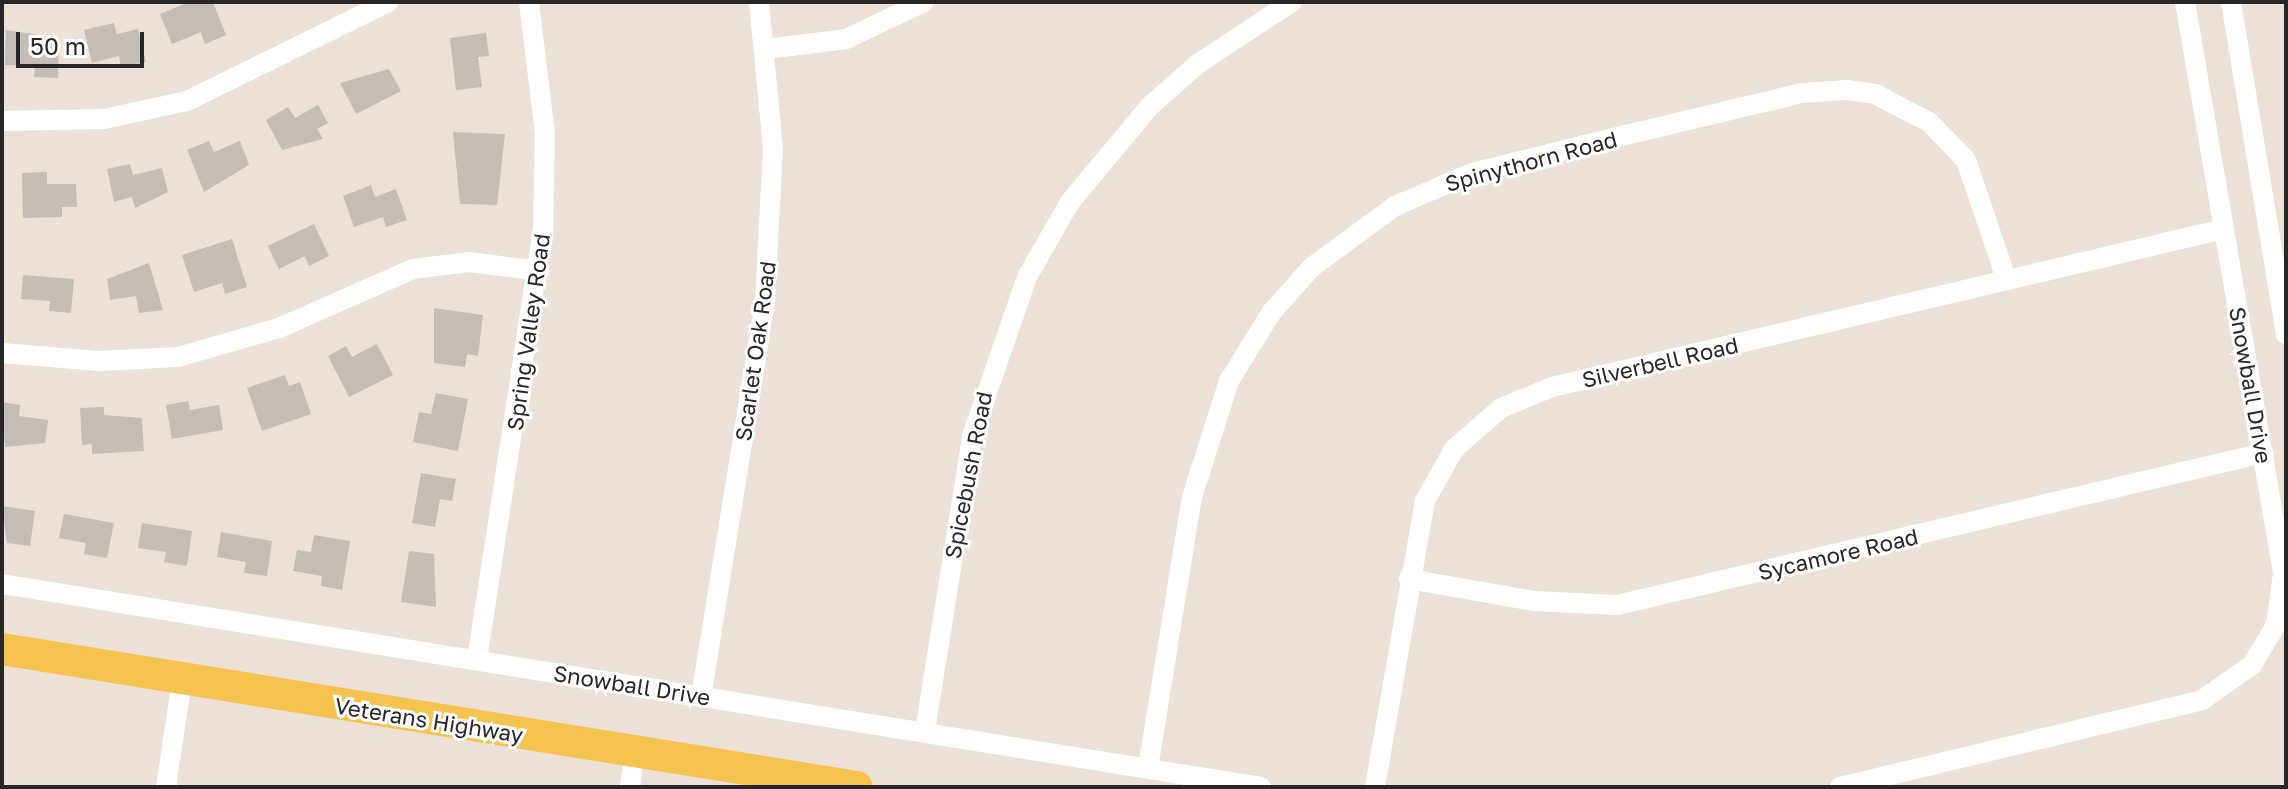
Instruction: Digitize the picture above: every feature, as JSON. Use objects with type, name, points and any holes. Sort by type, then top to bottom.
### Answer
[{"type":"main road","name":"Veterans Highway","points":[[2,649],[634,754],[857,787]]},
{"type":"street","points":[[2,121],[104,119],[187,101],[388,2]]},
{"type":"street","name":"Spring Valley Road","points":[[477,660],[539,271],[545,134],[529,2]]},
{"type":"street","name":"Scarlet Oak Road","points":[[701,697],[765,300],[773,160],[767,49],[759,2]]},
{"type":"street","points":[[767,49],[846,39],[924,2]]},
{"type":"street","name":"Spicebush Road","points":[[925,731],[975,422],[1027,277],[1070,202],[1150,106],[1199,63],[1292,2]]},
{"type":"street","name":"Snowball Drive","points":[[1840,787],[2202,700],[2231,685],[2263,653],[2280,612],[2283,573],[2185,2]]},
{"type":"street","points":[[2231,2],[2286,334]]},
{"type":"street","name":"Spinythorn Road","points":[[1148,768],[1192,497],[1229,381],[1271,313],[1312,267],[1395,206],[1472,173],[1802,93],[1847,90],[1875,94],[1929,122],[1966,160],[2006,278]]},
{"type":"street","name":"Silverbell Road","points":[[1375,787],[1409,579],[1433,479],[1468,433],[1501,408],[1552,387],[2224,229]]},
{"type":"street","points":[[2,353],[99,361],[178,357],[279,328],[413,269],[469,262],[539,271]]},
{"type":"street","name":"Sycamore Road","points":[[1409,579],[1534,601],[1617,605],[2263,453]]},
{"type":"street","name":"Snowball Drive","points":[[2,584],[1261,787]]},
{"type":"street","points":[[166,787],[182,680]]},
{"type":"street","points":[[630,787],[634,754]]},
{"type":"building","points":[[189,2],[213,2],[226,35],[205,44],[201,32],[172,44],[160,14]]},
{"type":"building","points":[[114,23],[117,34],[138,29],[146,62],[121,67],[119,56],[92,63],[84,30]]},
{"type":"building","points":[[6,30],[59,38],[58,78],[34,77],[35,66],[5,65]]},
{"type":"building","points":[[486,33],[489,56],[478,57],[482,87],[456,90],[450,38]]},
{"type":"building","points":[[389,69],[401,91],[356,114],[340,83]]},
{"type":"building","points":[[318,105],[328,123],[317,129],[323,139],[282,150],[266,120],[288,107],[295,118]]},
{"type":"building","points":[[453,132],[505,134],[497,205],[460,204]]},
{"type":"building","points":[[209,141],[214,152],[240,141],[249,165],[204,192],[187,150]]},
{"type":"building","points":[[130,164],[133,175],[162,168],[168,192],[135,208],[132,197],[114,202],[107,169]]},
{"type":"building","points":[[47,172],[47,184],[76,184],[77,207],[62,207],[62,217],[23,218],[22,173]]},
{"type":"building","points":[[371,185],[375,197],[396,189],[407,220],[386,227],[383,217],[354,227],[343,196]]},
{"type":"building","points":[[314,224],[329,256],[309,266],[305,256],[279,269],[268,246]]},
{"type":"building","points":[[232,239],[247,287],[225,294],[222,283],[194,292],[182,255]]},
{"type":"building","points":[[149,263],[163,310],[139,313],[136,296],[110,300],[107,279]]},
{"type":"building","points":[[23,275],[74,279],[71,313],[49,311],[50,301],[21,299]]},
{"type":"building","points":[[434,308],[483,315],[478,356],[467,354],[465,367],[434,363]]},
{"type":"building","points":[[377,344],[393,375],[349,397],[328,356],[346,346],[352,357]]},
{"type":"building","points":[[285,375],[289,386],[300,382],[311,414],[262,431],[247,388]]},
{"type":"building","points":[[436,393],[468,399],[458,451],[413,442],[419,412],[431,414]]},
{"type":"building","points":[[188,401],[190,410],[219,405],[223,430],[172,439],[166,405]]},
{"type":"building","points":[[2,402],[20,405],[19,416],[48,420],[45,443],[5,447]]},
{"type":"building","points":[[104,407],[104,415],[142,418],[144,451],[92,454],[92,444],[82,445],[80,408]]},
{"type":"building","points":[[421,473],[456,479],[452,501],[440,499],[435,527],[412,523]]},
{"type":"building","points":[[2,506],[35,511],[30,546],[7,543]]},
{"type":"building","points":[[64,514],[114,523],[107,558],[84,554],[86,543],[59,538]]},
{"type":"building","points":[[142,523],[192,531],[187,566],[164,562],[166,552],[138,548]]},
{"type":"building","points":[[221,532],[272,541],[267,576],[244,573],[246,562],[217,557]]},
{"type":"building","points":[[314,535],[350,541],[342,590],[321,586],[322,576],[293,571],[297,550],[311,552]]},
{"type":"building","points":[[409,551],[434,554],[436,607],[401,602]]}]
